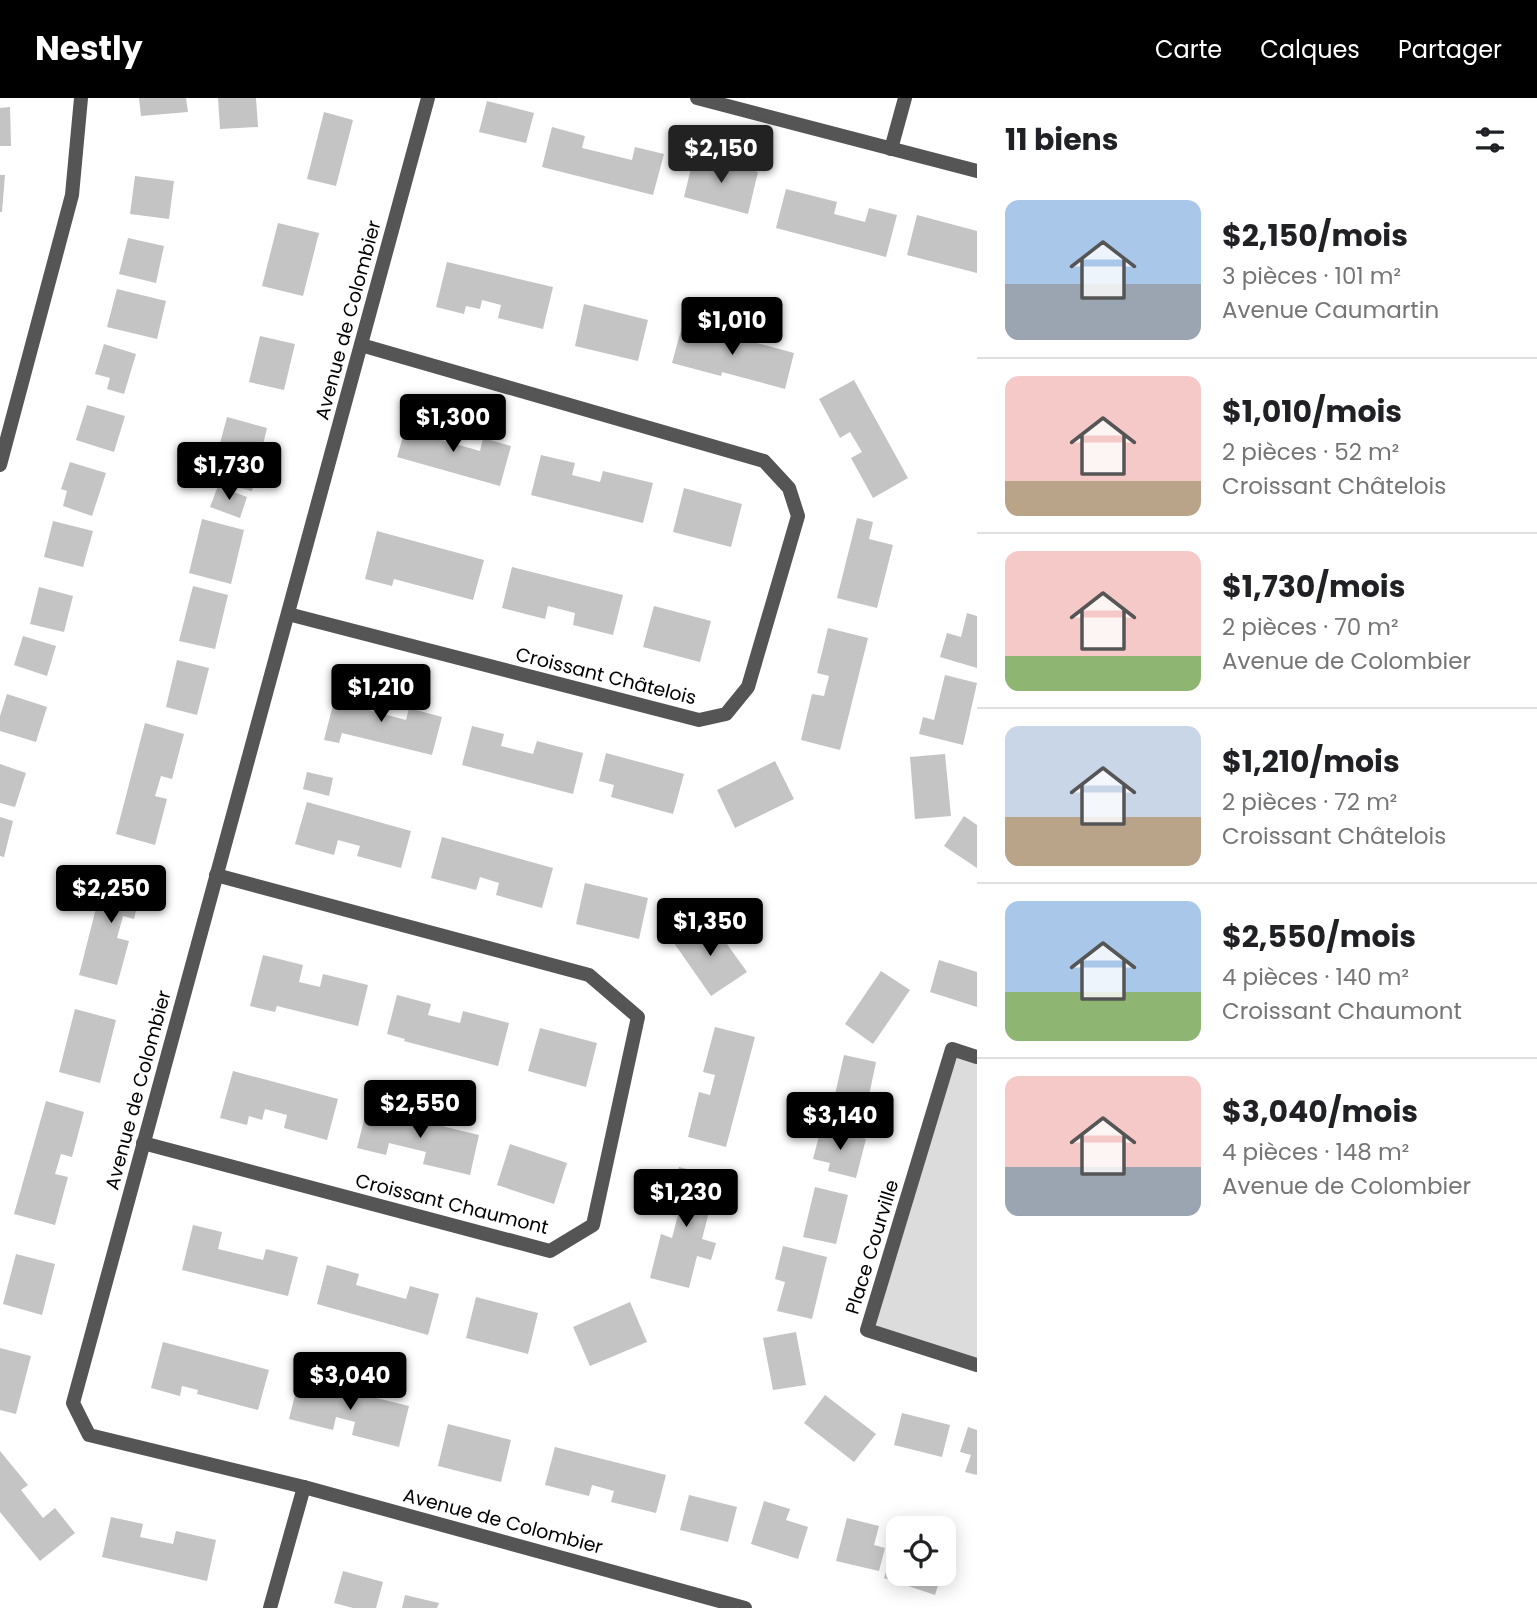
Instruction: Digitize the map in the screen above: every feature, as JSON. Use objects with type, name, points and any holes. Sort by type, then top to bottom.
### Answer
[{"type":"street","points":[[0,466],[72,195],[81,98]]},
{"type":"street","name":"Avenue de Colombier","points":[[428,98],[73,1403],[89,1435],[304,1487],[746,1608]]},
{"type":"street","points":[[697,98],[977,172]]},
{"type":"street","points":[[891,149],[905,98]]},
{"type":"street","name":"Croissant Châtelois","points":[[288,614],[699,720],[726,714],[748,687],[798,516],[789,488],[764,461],[361,345]]},
{"type":"street","name":"Croissant Chaumont","points":[[143,1143],[550,1251],[593,1226],[638,1017],[589,975],[216,875]]},
{"type":"street","name":"Place Courville","points":[[977,1057],[952,1049],[867,1330],[977,1365]]},
{"type":"street","points":[[270,1608],[304,1487]]},
{"type":"shaded area","points":[[956,1051],[977,1058],[977,1368],[866,1336]]},
{"type":"building","points":[[139,98],[186,98],[188,112],[141,116]]},
{"type":"building","points":[[218,98],[256,98],[258,127],[220,129]]},
{"type":"building","points":[[487,101],[534,113],[526,143],[479,132]]},
{"type":"building","points":[[10,107],[11,146],[0,146],[0,108]]},
{"type":"building","points":[[324,112],[353,120],[336,186],[307,179]]},
{"type":"building","points":[[552,127],[585,136],[582,148],[632,160],[635,147],[664,154],[653,195],[542,167]]},
{"type":"building","points":[[694,156],[758,172],[748,214],[684,197]]},
{"type":"building","points":[[0,175],[5,175],[2,212],[0,212]]},
{"type":"building","points":[[135,176],[174,181],[169,219],[130,214]]},
{"type":"building","points":[[786,189],[837,202],[834,214],[865,222],[869,208],[897,215],[886,257],[776,228]]},
{"type":"building","points":[[917,215],[977,231],[977,273],[907,255]]},
{"type":"building","points":[[278,223],[319,233],[303,296],[262,286]]},
{"type":"building","points":[[128,238],[164,246],[156,283],[119,274]]},
{"type":"building","points":[[447,262],[553,287],[543,329],[498,318],[501,305],[482,300],[480,309],[466,306],[464,314],[436,307]]},
{"type":"building","points":[[117,289],[166,301],[157,339],[107,327]]},
{"type":"building","points":[[584,304],[648,320],[638,361],[575,346]]},
{"type":"building","points":[[683,323],[794,353],[785,389],[722,372],[721,376],[672,363]]},
{"type":"building","points":[[260,336],[295,344],[284,390],[249,382]]},
{"type":"building","points":[[104,344],[136,354],[124,394],[107,389],[110,378],[95,374]]},
{"type":"building","points":[[854,380],[908,478],[873,498],[851,458],[862,452],[850,432],[840,438],[819,399]]},
{"type":"building","points":[[87,405],[125,416],[114,452],[76,440]]},
{"type":"building","points":[[409,415],[435,423],[431,437],[480,451],[483,438],[511,446],[500,486],[397,457]]},
{"type":"building","points":[[227,417],[267,428],[252,491],[210,481]]},
{"type":"building","points":[[541,455],[575,463],[572,475],[600,482],[603,471],[653,483],[643,523],[531,495]]},
{"type":"building","points":[[70,462],[106,473],[92,516],[63,506],[67,491],[61,489]]},
{"type":"building","points":[[218,486],[247,497],[240,518],[210,507]]},
{"type":"building","points":[[684,488],[742,504],[731,547],[673,532]]},
{"type":"building","points":[[857,518],[873,522],[869,539],[893,545],[877,608],[837,598]]},
{"type":"building","points":[[202,519],[244,530],[231,584],[189,573]]},
{"type":"building","points":[[53,521],[93,531],[83,567],[44,557]]},
{"type":"building","points":[[377,531],[484,560],[473,600],[394,579],[392,586],[365,579]]},
{"type":"building","points":[[512,567],[623,595],[613,635],[573,625],[575,613],[548,606],[545,619],[502,608]]},
{"type":"building","points":[[193,586],[228,595],[215,649],[179,641]]},
{"type":"building","points":[[39,587],[73,596],[64,632],[30,624]]},
{"type":"building","points":[[654,606],[711,621],[700,662],[643,647]]},
{"type":"building","points":[[967,613],[977,616],[977,668],[940,657],[947,633],[961,637]]},
{"type":"building","points":[[828,628],[868,638],[840,750],[801,740],[812,694],[824,696],[829,676],[817,673]]},
{"type":"building","points":[[23,636],[56,646],[47,676],[14,665]]},
{"type":"building","points":[[177,660],[209,668],[197,715],[166,707]]},
{"type":"building","points":[[945,675],[977,683],[963,745],[919,734],[923,717],[934,720]]},
{"type":"building","points":[[338,685],[365,692],[361,708],[406,720],[409,708],[442,717],[432,755],[342,733],[339,743],[324,740]]},
{"type":"building","points":[[7,694],[47,707],[36,742],[0,731],[0,716]]},
{"type":"building","points":[[145,723],[184,734],[172,779],[161,776],[155,796],[167,799],[155,845],[116,834]]},
{"type":"building","points":[[472,726],[504,734],[501,746],[533,754],[537,741],[583,753],[573,794],[462,765]]},
{"type":"building","points":[[606,753],[684,774],[673,814],[611,797],[614,785],[599,781]]},
{"type":"building","points":[[945,754],[951,816],[915,819],[910,757]]},
{"type":"building","points":[[775,761],[794,799],[735,828],[717,790]]},
{"type":"building","points":[[0,764],[26,773],[15,807],[0,803]]},
{"type":"building","points":[[307,772],[333,778],[329,796],[303,789]]},
{"type":"building","points":[[307,802],[411,831],[401,868],[357,856],[360,846],[338,840],[334,855],[295,844]]},
{"type":"building","points":[[964,816],[977,825],[977,868],[944,846]]},
{"type":"building","points":[[0,817],[13,821],[4,857],[0,856]]},
{"type":"building","points":[[442,837],[553,868],[542,908],[496,895],[499,883],[480,877],[476,890],[431,878]]},
{"type":"building","points":[[107,865],[145,874],[134,919],[123,916],[117,938],[129,941],[117,985],[79,975]]},
{"type":"building","points":[[585,883],[648,898],[639,939],[576,924]]},
{"type":"building","points":[[709,919],[747,972],[711,996],[674,943]]},
{"type":"building","points":[[263,955],[303,965],[299,982],[320,987],[323,974],[368,985],[358,1026],[277,1006],[275,1012],[250,1006]]},
{"type":"building","points":[[939,960],[977,972],[977,1007],[930,992]]},
{"type":"building","points":[[881,971],[910,990],[873,1044],[845,1024]]},
{"type":"building","points":[[397,995],[431,1004],[428,1015],[460,1023],[463,1011],[509,1023],[498,1066],[387,1034]]},
{"type":"building","points":[[75,1009],[116,1020],[100,1083],[59,1072]]},
{"type":"building","points":[[715,1027],[755,1037],[726,1147],[688,1137],[699,1092],[710,1095],[715,1075],[703,1072]]},
{"type":"building","points":[[540,1028],[597,1043],[586,1087],[528,1071]]},
{"type":"building","points":[[844,1055],[876,1062],[866,1110],[833,1103]]},
{"type":"building","points":[[233,1071],[338,1099],[327,1140],[284,1128],[287,1115],[265,1109],[262,1120],[249,1116],[247,1125],[220,1118]]},
{"type":"building","points":[[46,1101],[84,1112],[72,1157],[61,1154],[55,1174],[68,1177],[55,1225],[14,1214]]},
{"type":"building","points":[[367,1108],[479,1135],[470,1175],[423,1164],[426,1152],[389,1143],[386,1155],[357,1148]]},
{"type":"building","points":[[821,1128],[866,1139],[856,1178],[828,1171],[830,1163],[813,1159]]},
{"type":"building","points":[[510,1144],[567,1163],[554,1204],[497,1185]]},
{"type":"building","points":[[679,1167],[718,1177],[702,1239],[716,1243],[711,1260],[697,1256],[689,1288],[650,1278],[661,1234],[672,1238],[678,1215],[667,1212]]},
{"type":"building","points":[[815,1187],[848,1195],[836,1244],[803,1237]]},
{"type":"building","points":[[193,1225],[222,1232],[218,1249],[263,1260],[266,1249],[298,1257],[288,1296],[182,1270]]},
{"type":"building","points":[[783,1246],[827,1257],[812,1319],[777,1311],[785,1282],[775,1279]]},
{"type":"building","points":[[16,1254],[55,1264],[42,1315],[3,1304]]},
{"type":"building","points":[[327,1265],[359,1274],[356,1285],[406,1299],[410,1286],[439,1294],[428,1335],[317,1304]]},
{"type":"building","points":[[476,1297],[538,1313],[528,1354],[466,1338]]},
{"type":"building","points":[[630,1302],[647,1342],[590,1366],[573,1327]]},
{"type":"building","points":[[796,1332],[806,1385],[773,1390],[763,1338]]},
{"type":"building","points":[[163,1342],[269,1370],[258,1410],[197,1394],[198,1390],[182,1386],[180,1396],[151,1388]]},
{"type":"building","points":[[0,1348],[31,1356],[16,1414],[0,1410]]},
{"type":"building","points":[[299,1379],[409,1406],[399,1447],[352,1435],[355,1422],[336,1417],[333,1430],[289,1419]]},
{"type":"building","points":[[825,1395],[876,1434],[854,1462],[804,1423]]},
{"type":"building","points":[[902,1413],[950,1425],[942,1457],[894,1445]]},
{"type":"building","points":[[448,1424],[511,1440],[501,1482],[438,1466]]},
{"type":"building","points":[[968,1427],[977,1430],[977,1475],[965,1472],[971,1455],[960,1452]]},
{"type":"building","points":[[555,1447],[666,1475],[656,1513],[611,1502],[614,1491],[592,1485],[589,1496],[545,1485]]},
{"type":"building","points":[[0,1451],[28,1485],[21,1490],[43,1518],[55,1508],[75,1533],[40,1561],[0,1512]]},
{"type":"building","points":[[689,1495],[737,1507],[728,1542],[680,1530]]},
{"type":"building","points":[[764,1501],[790,1509],[786,1520],[808,1527],[798,1559],[751,1544]]},
{"type":"building","points":[[111,1517],[143,1524],[140,1537],[173,1544],[176,1531],[216,1540],[207,1581],[102,1557]]},
{"type":"building","points":[[847,1518],[879,1526],[874,1545],[885,1548],[879,1571],[836,1561]]},
{"type":"building","points":[[343,1571],[383,1582],[376,1608],[353,1608],[334,1603]]},
{"type":"building","points":[[908,1586],[938,1586],[935,1595]]},
{"type":"building","points":[[405,1595],[439,1603],[437,1608],[402,1608]]}]
